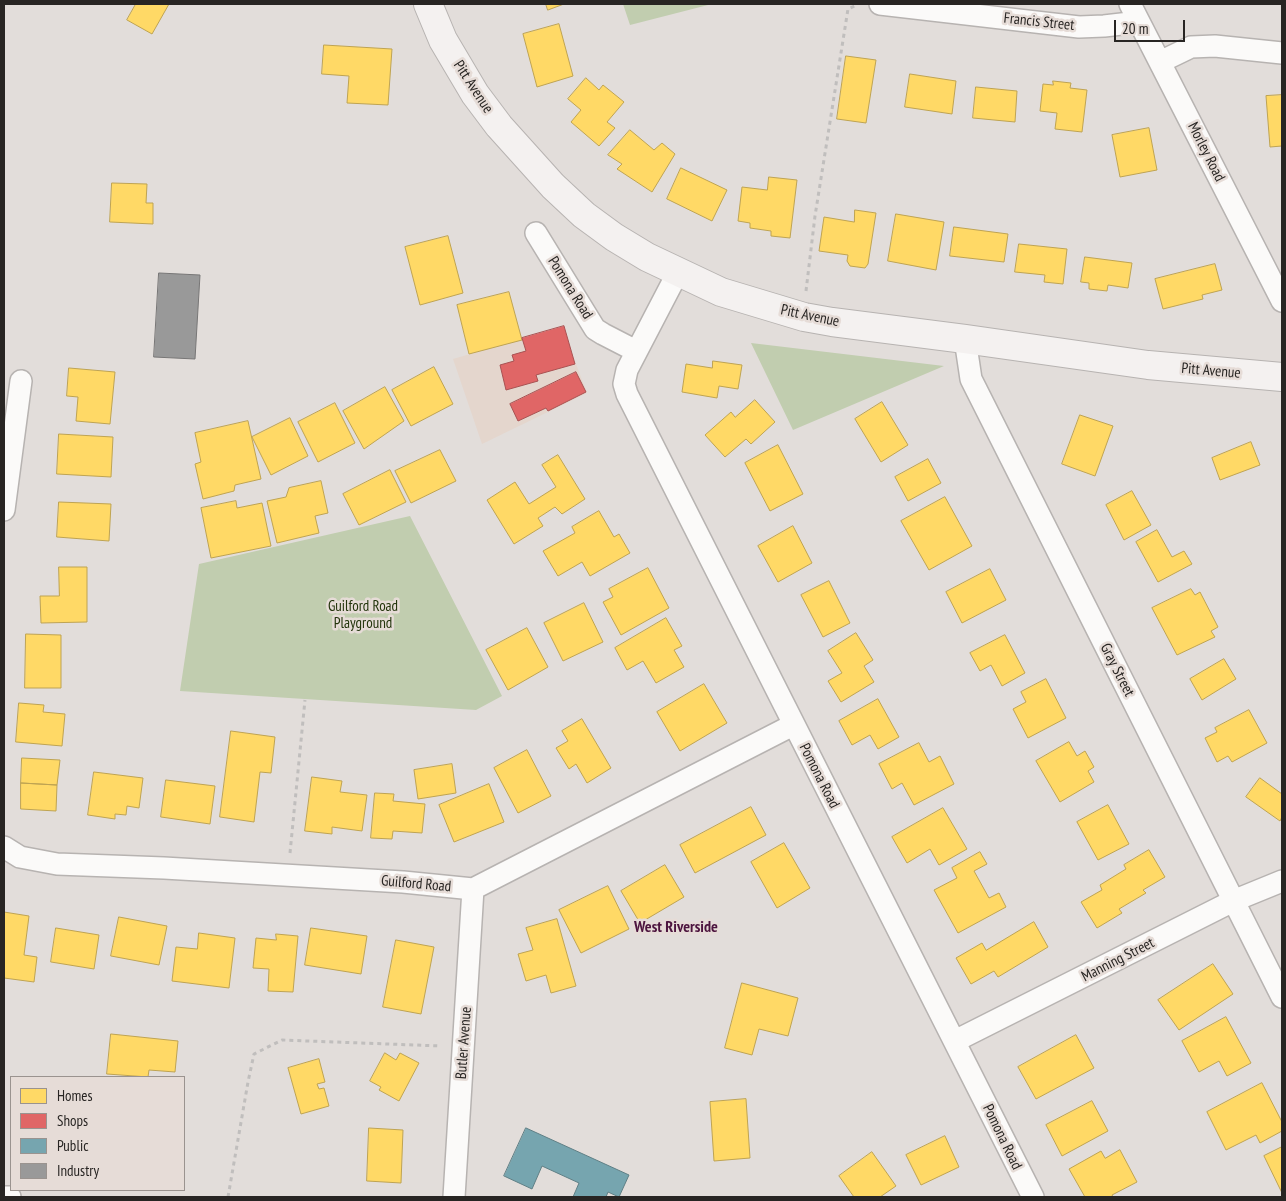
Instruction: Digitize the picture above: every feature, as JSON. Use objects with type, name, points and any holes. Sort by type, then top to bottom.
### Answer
[{"type":"street","name":"Pitt Avenue","points":[[428,4],[443,40],[475,94],[499,126],[553,186],[584,215],[614,237],[647,257],[721,292],[804,317],[832,322],[964,338],[1148,365],[1282,377]]},
{"type":"street","name":"Francis Street","points":[[880,4],[1079,27],[1104,26],[1134,13]]},
{"type":"street","name":"Morley Road","points":[[1134,13],[1282,301]]},
{"type":"street","points":[[1160,62],[1191,47],[1215,46],[1282,53]]},
{"type":"street","name":"Pomona Road","points":[[536,233],[595,329],[636,351]]},
{"type":"street","name":"Pomona Road","points":[[678,272],[627,370],[624,384],[627,394],[1033,1197]]},
{"type":"street","name":"Gray Street","points":[[964,338],[971,379],[1282,997]]},
{"type":"street","points":[[4,510],[21,381]]},
{"type":"street","points":[[474,889],[793,725]]},
{"type":"street","name":"Guilford Road","points":[[4,847],[20,857],[58,864],[164,868],[403,882],[474,889]]},
{"type":"street","name":"Manning Street","points":[[955,1042],[1233,901],[1282,882]]},
{"type":"street","name":"Butler Avenue","points":[[454,1197],[474,889]]},
{"type":"street","points":[[4,1197],[10,1197]]},
{"type":"path","points":[[804,317],[814,224],[848,9],[861,4]]},
{"type":"path","points":[[287,876],[305,700]]},
{"type":"path","points":[[228,1197],[254,1054],[282,1040],[464,1047]]},
{"type":"shaded area","points":[[562,327],[587,393],[482,444],[453,359]]},
{"type":"green space","points":[[623,4],[712,4],[630,25]]},
{"type":"green space","points":[[751,343],[944,366],[793,430]]},
{"type":"green space","name":"Guilford Road Playground","points":[[410,516],[502,696],[476,710],[180,691],[199,564]]},
{"type":"building: Homes","points":[[136,4],[169,4],[152,34],[127,20]]},
{"type":"building: Homes","points":[[546,4],[564,4],[548,10]]},
{"type":"building: Homes","points":[[559,24],[573,76],[537,87],[523,34]]},
{"type":"building: Homes","points":[[324,45],[392,49],[388,105],[347,103],[349,76],[322,74]]},
{"type":"building: Homes","points":[[846,56],[876,60],[866,123],[837,119]]},
{"type":"building: Homes","points":[[910,74],[956,81],[952,114],[905,107]]},
{"type":"building: Homes","points":[[586,78],[599,90],[603,85],[624,102],[607,122],[615,128],[599,146],[571,122],[581,110],[568,99]]},
{"type":"building: Homes","points":[[1053,81],[1071,83],[1070,88],[1087,90],[1082,132],[1055,129],[1057,113],[1040,111],[1043,84],[1053,85]]},
{"type":"building: Homes","points":[[976,87],[1017,91],[1015,122],[973,118]]},
{"type":"building: Homes","points":[[1282,95],[1282,146],[1270,147],[1266,96]]},
{"type":"building: Homes","points":[[1149,128],[1157,170],[1120,177],[1112,135]]},
{"type":"building: Homes","points":[[630,130],[654,150],[662,143],[675,154],[652,192],[617,169],[622,164],[608,155]]},
{"type":"building: Homes","points":[[681,168],[727,190],[712,221],[667,199]]},
{"type":"building: Homes","points":[[769,177],[797,180],[790,238],[771,236],[771,231],[750,228],[750,223],[738,221],[742,187],[767,190]]},
{"type":"building: Homes","points":[[112,183],[147,184],[146,203],[153,203],[153,224],[110,222]]},
{"type":"building: Homes","points":[[855,210],[876,213],[868,264],[865,268],[850,266],[847,261],[848,255],[819,251],[824,217],[854,222]]},
{"type":"building: Homes","points":[[896,214],[944,222],[936,270],[888,261]]},
{"type":"building: Homes","points":[[954,227],[1008,234],[1004,262],[950,256]]},
{"type":"building: Homes","points":[[448,236],[463,293],[420,305],[405,247]]},
{"type":"building: Homes","points":[[1019,244],[1067,249],[1063,284],[1044,282],[1045,275],[1015,272]]},
{"type":"building: Homes","points":[[1085,257],[1132,263],[1128,288],[1108,285],[1107,291],[1089,289],[1089,283],[1081,282]]},
{"type":"building: Homes","points":[[1215,264],[1222,290],[1202,295],[1203,299],[1163,309],[1155,279]]},
{"type":"building: Homes","points":[[509,292],[522,340],[469,354],[457,305]]},
{"type":"building: Homes","points":[[713,361],[742,365],[738,389],[719,386],[717,398],[682,392],[686,364],[712,368]]},
{"type":"building: Homes","points":[[434,367],[453,404],[411,426],[392,390]]},
{"type":"building: Homes","points":[[69,368],[115,372],[110,424],[76,421],[78,397],[67,396]]},
{"type":"building: Homes","points":[[385,387],[404,421],[364,449],[343,411]]},
{"type":"building: Homes","points":[[755,400],[775,422],[751,444],[746,439],[725,457],[705,435],[731,412],[735,417]]},
{"type":"building: Homes","points":[[882,402],[908,445],[881,462],[855,419]]},
{"type":"building: Homes","points":[[335,403],[355,443],[318,462],[298,422]]},
{"type":"building: Homes","points":[[1080,415],[1113,426],[1095,476],[1062,464]]},
{"type":"building: Homes","points":[[290,418],[308,456],[271,475],[252,437]]},
{"type":"building: Homes","points":[[248,421],[261,479],[235,485],[234,491],[203,499],[195,464],[201,462],[195,433]]},
{"type":"building: Homes","points":[[59,434],[113,437],[111,477],[57,474]]},
{"type":"building: Homes","points":[[1251,442],[1260,465],[1220,480],[1212,458]]},
{"type":"building: Homes","points":[[778,445],[803,494],[770,511],[745,463]]},
{"type":"building: Homes","points":[[440,450],[456,481],[411,503],[395,471]]},
{"type":"building: Homes","points":[[558,455],[585,499],[562,514],[555,507],[538,518],[543,526],[514,544],[487,500],[515,482],[529,504],[556,487],[542,465]]},
{"type":"building: Homes","points":[[928,459],[941,483],[908,501],[895,477]]},
{"type":"building: Homes","points":[[390,470],[406,502],[359,525],[343,494]]},
{"type":"building: Homes","points":[[321,481],[328,513],[315,516],[319,533],[277,543],[267,501],[286,497],[289,488]]},
{"type":"building: Homes","points":[[1132,491],[1151,525],[1124,540],[1106,505]]},
{"type":"building: Homes","points":[[945,497],[972,546],[929,570],[901,521]]},
{"type":"building: Homes","points":[[236,501],[237,508],[262,503],[271,546],[211,558],[201,508]]},
{"type":"building: Homes","points":[[59,502],[111,504],[109,541],[57,537]]},
{"type":"building: Homes","points":[[599,511],[614,537],[619,534],[630,553],[590,576],[582,562],[558,576],[543,551],[575,533],[572,527]]},
{"type":"building: Homes","points":[[793,526],[812,563],[778,582],[758,546]]},
{"type":"building: Homes","points":[[1157,530],[1172,557],[1184,551],[1192,564],[1158,582],[1136,542]]},
{"type":"building: Homes","points":[[59,567],[87,567],[87,622],[41,623],[40,596],[59,596]]},
{"type":"building: Homes","points":[[648,568],[669,608],[621,635],[603,602],[613,597],[609,589]]},
{"type":"building: Homes","points":[[990,569],[1006,600],[962,623],[946,592]]},
{"type":"building: Homes","points":[[829,581],[850,623],[823,637],[801,595]]},
{"type":"building: Homes","points":[[1191,589],[1195,595],[1200,592],[1218,627],[1211,631],[1215,637],[1177,655],[1152,608]]},
{"type":"building: Homes","points":[[584,603],[603,642],[563,661],[544,623]]},
{"type":"building: Homes","points":[[666,618],[682,646],[674,650],[684,667],[656,683],[643,661],[627,670],[615,648]]},
{"type":"building: Homes","points":[[527,628],[548,667],[508,690],[486,650]]},
{"type":"building: Homes","points":[[856,633],[873,660],[864,666],[874,682],[841,702],[828,681],[842,673],[828,651]]},
{"type":"building: Homes","points":[[26,634],[61,635],[61,688],[25,688]]},
{"type":"building: Homes","points":[[1005,635],[1025,673],[1002,686],[991,665],[980,671],[970,653]]},
{"type":"building: Homes","points":[[1224,659],[1236,679],[1202,700],[1190,679]]},
{"type":"building: Homes","points":[[1046,679],[1066,718],[1028,738],[1013,709],[1026,702],[1021,692]]},
{"type":"building: Homes","points":[[704,684],[727,723],[680,751],[657,712]]},
{"type":"building: Homes","points":[[878,699],[899,737],[878,749],[870,735],[852,745],[839,721]]},
{"type":"building: Homes","points":[[19,703],[44,705],[43,712],[65,714],[62,746],[16,742]]},
{"type":"building: Homes","points":[[1249,710],[1267,743],[1232,762],[1228,756],[1217,762],[1205,738],[1217,732],[1215,728]]},
{"type":"building: Homes","points":[[582,719],[611,768],[587,783],[576,764],[569,769],[556,748],[568,741],[562,731]]},
{"type":"building: Homes","points":[[231,731],[275,737],[271,773],[260,772],[254,822],[220,817]]},
{"type":"building: Homes","points":[[1069,742],[1077,756],[1085,751],[1094,767],[1088,771],[1094,782],[1060,802],[1036,761]]},
{"type":"building: Homes","points":[[919,743],[929,762],[940,756],[954,784],[914,805],[902,783],[892,789],[879,764]]},
{"type":"building: Homes","points":[[527,750],[551,796],[518,813],[494,768]]},
{"type":"building: Homes","points":[[22,758],[60,760],[57,785],[21,783]]},
{"type":"building: Homes","points":[[452,764],[456,793],[418,799],[414,770]]},
{"type":"building: Homes","points":[[94,772],[143,778],[139,808],[127,806],[126,815],[115,814],[115,819],[88,815]]},
{"type":"building: Homes","points":[[312,777],[342,781],[340,792],[367,795],[362,831],[332,827],[332,834],[305,831]]},
{"type":"building: Homes","points":[[1260,778],[1282,794],[1282,817],[1280,821],[1246,797]]},
{"type":"building: Homes","points":[[166,780],[215,786],[210,824],[161,817]]},
{"type":"building: Homes","points":[[21,783],[57,785],[56,811],[21,809]]},
{"type":"building: Homes","points":[[489,784],[504,822],[454,842],[439,805]]},
{"type":"building: Homes","points":[[375,793],[394,794],[393,801],[425,804],[422,833],[393,831],[392,839],[371,838]]},
{"type":"building: Homes","points":[[1108,805],[1129,844],[1098,860],[1077,822]]},
{"type":"building: Homes","points":[[751,807],[766,835],[695,873],[680,845]]},
{"type":"building: Homes","points":[[943,808],[967,849],[939,865],[930,849],[907,863],[892,837]]},
{"type":"building: Homes","points":[[784,843],[810,888],[777,908],[751,862]]},
{"type":"building: Homes","points":[[1149,850],[1165,877],[1143,890],[1146,893],[1119,909],[1122,913],[1097,928],[1081,902],[1102,890],[1100,885],[1126,869],[1124,865]]},
{"type":"building: Homes","points":[[980,852],[987,864],[974,871],[989,898],[999,893],[1006,907],[958,933],[934,890],[957,878],[952,868]]},
{"type":"building: Homes","points":[[665,865],[684,897],[640,923],[621,891]]},
{"type":"building: Homes","points":[[608,886],[629,929],[581,953],[559,910]]},
{"type":"building: Homes","points":[[4,912],[29,916],[24,955],[37,957],[34,982],[4,978]]},
{"type":"building: Homes","points":[[119,917],[167,926],[159,965],[111,956]]},
{"type":"building: Homes","points":[[557,919],[576,986],[551,993],[546,975],[526,981],[518,954],[533,950],[526,928]]},
{"type":"building: Homes","points":[[1034,922],[1048,947],[998,977],[994,971],[971,984],[956,958],[982,943],[986,950]]},
{"type":"building: Homes","points":[[56,928],[99,935],[94,969],[51,962]]},
{"type":"building: Homes","points":[[311,928],[367,936],[361,974],[305,965]]},
{"type":"building: Homes","points":[[199,933],[235,938],[229,988],[172,981],[176,947],[197,949]]},
{"type":"building: Homes","points":[[276,934],[298,936],[293,992],[268,991],[269,969],[253,968],[256,938],[276,940]]},
{"type":"building: Homes","points":[[396,940],[434,947],[421,1014],[383,1007]]},
{"type":"building: Homes","points":[[1213,964],[1233,994],[1179,1030],[1158,1000]]},
{"type":"building: Homes","points":[[742,983],[798,998],[788,1036],[759,1029],[752,1055],[725,1048]]},
{"type":"building: Homes","points":[[1226,1017],[1251,1063],[1227,1076],[1219,1061],[1199,1072],[1182,1041]]},
{"type":"building: Homes","points":[[111,1034],[178,1041],[175,1072],[149,1070],[148,1076],[107,1074]]},
{"type":"building: Homes","points":[[1076,1035],[1094,1068],[1036,1099],[1018,1067]]},
{"type":"building: Homes","points":[[385,1053],[396,1060],[400,1053],[419,1063],[399,1101],[379,1090],[381,1087],[370,1081]]},
{"type":"building: Homes","points":[[319,1059],[325,1082],[317,1084],[319,1089],[324,1088],[329,1106],[301,1114],[288,1068]]},
{"type":"building: Homes","points":[[1262,1083],[1282,1122],[1282,1131],[1260,1143],[1256,1135],[1226,1150],[1207,1112]]},
{"type":"building: Homes","points":[[746,1099],[750,1158],[714,1161],[710,1102]]},
{"type":"building: Homes","points":[[1092,1101],[1108,1131],[1062,1156],[1046,1125]]},
{"type":"building: Homes","points":[[369,1128],[403,1130],[401,1183],[367,1181]]},
{"type":"building: Homes","points":[[945,1136],[959,1167],[921,1185],[906,1155]]},
{"type":"building: Homes","points":[[1282,1147],[1282,1193],[1264,1156]]},
{"type":"building: Homes","points":[[1120,1150],[1137,1182],[1112,1195],[1113,1197],[1085,1197],[1069,1169],[1101,1151],[1105,1158]]},
{"type":"building: Homes","points":[[872,1152],[896,1186],[880,1197],[854,1197],[839,1176]]},
{"type":"building: Shops","points":[[564,326],[575,364],[536,375],[538,381],[506,390],[500,365],[514,361],[512,355],[526,351],[522,338]]},
{"type":"building: Shops","points":[[576,372],[586,392],[548,411],[546,408],[518,421],[510,404]]},
{"type":"building: Public","points":[[526,1128],[629,1175],[619,1197],[608,1192],[606,1197],[573,1197],[579,1183],[542,1166],[532,1189],[504,1176]]},
{"type":"building: Industry","points":[[159,273],[200,275],[195,359],[154,357]]},
{"type":"district","name":"West Riverside","points":[[676,927]]}]
